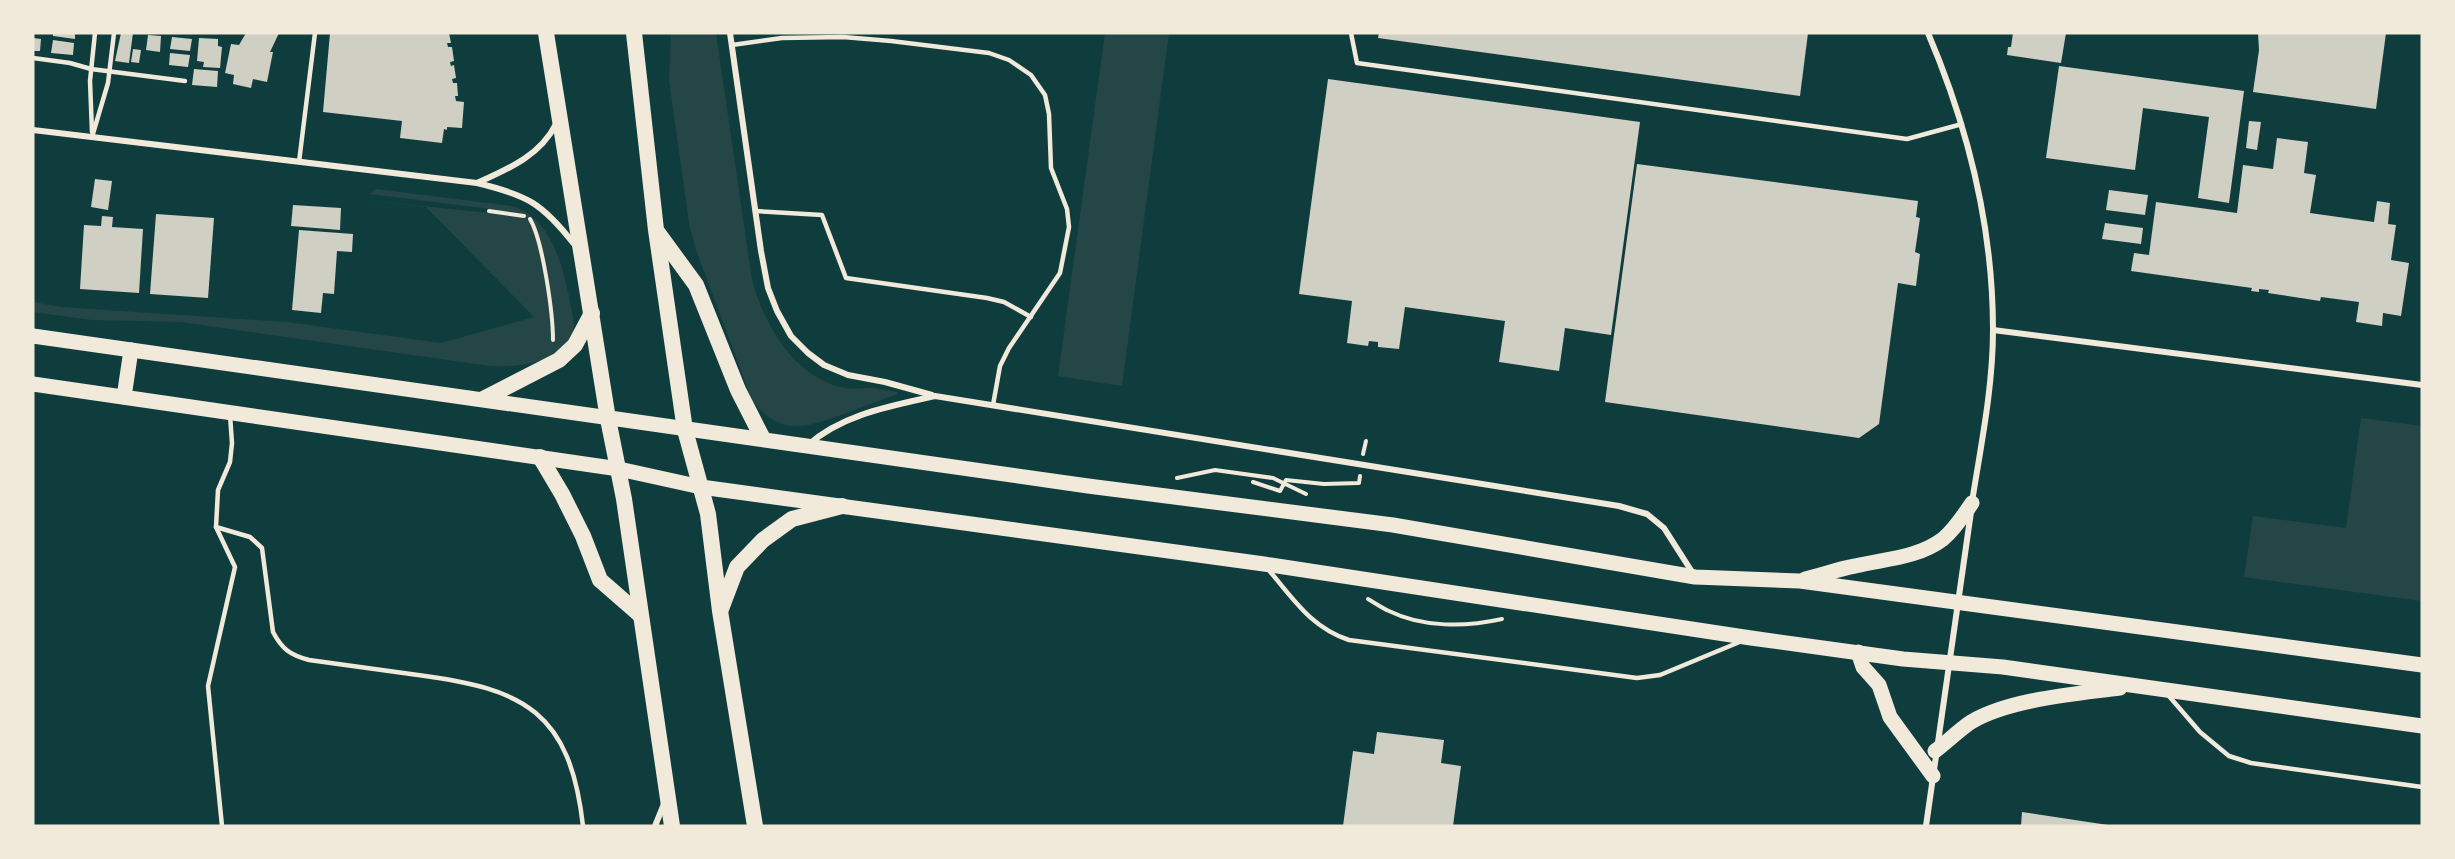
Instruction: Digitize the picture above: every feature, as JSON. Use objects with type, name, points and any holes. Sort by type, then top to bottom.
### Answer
[{"type":"highway","points":[[546,33],[619,469],[672,826]]},
{"type":"highway","points":[[634,33],[656,230],[685,430],[708,514],[720,611],[755,824]]},
{"type":"highway","points":[[656,230],[696,285],[738,390],[763,439]]},
{"type":"highway","points":[[483,399],[559,360],[575,345],[592,313]]},
{"type":"highway","points":[[540,457],[583,536],[600,580],[639,614]]},
{"type":"highway","points":[[720,611],[737,567],[763,540],[792,519],[842,506]]},
{"type":"main road","points":[[33,336],[483,399],[685,430],[807,445],[1088,486],[1393,525],[1695,576],[1800,581],[2422,665]]},
{"type":"main road","points":[[124,397],[131,350]]},
{"type":"main road","points":[[34,384],[619,469],[701,487],[1264,564],[1750,638],[1949,663],[1998,666],[2422,726]]},
{"type":"main road","points":[[1800,581],[1927,548],[1958,525],[1972,503]]},
{"type":"main road","points":[[1858,652],[1863,667],[1879,685],[1890,717],[1933,776]]},
{"type":"main road","points":[[1935,751],[1971,723],[1996,712],[2051,698],[2141,686]]},
{"type":"street","points":[[730,33],[768,288],[777,311],[791,336],[808,353],[824,364],[848,375],[885,382],[935,396],[1618,506],[1647,514],[1664,528],[1695,576]]},
{"type":"street","points":[[1926,826],[1956,602],[1988,398],[1993,330],[1990,261],[1978,186],[1962,124],[1928,33]]},
{"type":"street","points":[[477,183],[521,162],[541,145],[552,132],[559,118]]},
{"type":"street","points":[[33,130],[477,183],[504,190],[536,203],[556,220],[583,255]]},
{"type":"street","points":[[1993,330],[2422,385]]},
{"type":"street","points":[[807,445],[836,424],[888,406],[935,396]]},
{"type":"street","points":[[655,826],[668,795]]},
{"type":"lane","points":[[92,137],[91,69],[95,33]]},
{"type":"lane","points":[[92,137],[110,71],[114,33]]},
{"type":"lane","points":[[299,162],[315,33]]},
{"type":"lane","points":[[1351,33],[1357,63],[1907,139],[1962,124]]},
{"type":"lane","points":[[732,45],[782,38],[843,37],[891,41],[989,53],[1009,60],[1031,75],[1045,95],[1049,114],[1052,168],[1067,209],[1069,227],[1060,273],[1009,348],[1000,366],[993,405]]},
{"type":"lane","points":[[33,58],[70,63],[91,69],[185,81]]},
{"type":"lane","points":[[755,211],[822,215],[846,278],[987,298],[1004,302],[1031,317]]},
{"type":"lane","points":[[222,826],[208,686],[235,567],[216,527],[218,490],[230,462],[232,442],[230,412]]},
{"type":"lane","points":[[216,527],[250,537],[262,549],[273,632],[279,644],[290,655],[309,660],[474,683],[502,691],[525,704],[543,720],[560,741],[572,765],[580,794],[583,826]]},
{"type":"lane","points":[[1264,564],[1316,624],[1333,635],[1359,642],[1637,678],[1660,675],[1750,638]]},
{"type":"lane","points":[[2163,689],[2200,732],[2229,756],[2251,763],[2422,787]]},
{"type":"path","points":[[489,211],[522,215],[531,219],[536,231],[551,309],[554,349]]},
{"type":"path","points":[[1253,482],[1281,491],[1286,480],[1324,484],[1359,483],[1366,441]]},
{"type":"shaded area","points":[[671,33],[716,33],[752,280],[765,315],[784,348],[811,374],[827,383],[852,389],[874,388],[897,392],[897,394],[822,422],[797,426],[785,425],[774,420],[752,400],[696,250],[689,223],[669,80]]},
{"type":"shaded area","points":[[1105,33],[1169,33],[1122,386],[1058,376]]},
{"type":"shaded area","points":[[376,189],[512,206],[528,213],[550,238],[563,272],[574,323],[572,336],[565,346],[543,360],[529,364],[490,366],[181,322],[92,320],[33,312],[33,302],[61,307],[287,322],[441,343],[534,317],[426,207],[365,200],[489,213],[490,209],[370,194]]},
{"type":"shaded area","points":[[2361,418],[2422,426],[2422,601],[2244,577],[2253,516],[2346,528]]},
{"type":"building","points":[[53,33],[75,33],[75,39],[53,36]]},
{"type":"building","points":[[121,33],[133,33],[129,63],[115,61]]},
{"type":"building","points":[[246,33],[279,33],[270,52],[273,52],[267,82],[253,79],[251,88],[233,84],[234,75],[225,73],[231,44],[239,45]]},
{"type":"building","points":[[330,33],[449,33],[451,43],[447,43],[448,47],[452,47],[454,61],[450,62],[451,66],[454,65],[456,78],[452,79],[453,83],[457,83],[456,101],[464,102],[462,128],[447,127],[447,130],[444,129],[442,143],[400,138],[402,121],[323,112]]},
{"type":"building","points":[[1379,33],[1808,33],[1800,96],[1378,38]]},
{"type":"building","points":[[2013,33],[2066,33],[2061,63],[2007,55]]},
{"type":"building","points":[[2258,33],[2386,33],[2376,109],[2253,92],[2259,50]]},
{"type":"building","points":[[148,35],[161,36],[160,52],[146,50]]},
{"type":"building","points":[[172,37],[192,39],[190,51],[170,49]]},
{"type":"building","points":[[33,38],[41,39],[40,51],[33,51]]},
{"type":"building","points":[[199,38],[218,39],[218,46],[222,47],[220,68],[203,67],[204,62],[197,61]]},
{"type":"building","points":[[53,40],[74,43],[73,55],[51,53]]},
{"type":"building","points":[[133,49],[141,50],[139,63],[131,62]]},
{"type":"building","points":[[170,53],[190,55],[188,67],[169,65]]},
{"type":"building","points":[[2059,66],[2244,91],[2229,203],[2198,198],[2209,117],[2143,108],[2135,170],[2046,158]]},
{"type":"building","points":[[194,69],[218,71],[217,87],[192,85]]},
{"type":"building","points":[[1328,79],[1640,122],[1611,335],[1565,328],[1559,371],[1499,362],[1505,321],[1405,307],[1399,349],[1378,347],[1378,342],[1369,341],[1368,346],[1347,343],[1352,301],[1299,294]]},
{"type":"building","points":[[2249,121],[2261,122],[2257,150],[2246,148]]},
{"type":"building","points":[[2277,138],[2308,142],[2304,173],[2316,175],[2310,213],[2374,222],[2377,201],[2390,203],[2388,224],[2396,225],[2391,260],[2409,263],[2401,316],[2383,313],[2382,326],[2356,322],[2359,302],[2321,297],[2320,301],[2268,293],[2269,290],[2251,291],[2252,288],[2131,271],[2134,253],[2149,255],[2156,202],[2237,213],[2243,165],[2273,169]]},
{"type":"building","points":[[1637,164],[1918,201],[1916,217],[1920,218],[1915,252],[1920,254],[1916,286],[1898,283],[1879,424],[1859,438],[1605,402]]},
{"type":"building","points":[[95,179],[112,181],[108,210],[91,207]]},
{"type":"building","points":[[2109,190],[2148,195],[2145,215],[2106,210]]},
{"type":"building","points":[[293,205],[341,208],[340,230],[291,226]]},
{"type":"building","points":[[156,214],[214,218],[208,298],[150,294]]},
{"type":"building","points":[[102,216],[113,217],[112,227],[143,229],[139,293],[80,289],[84,225],[101,226]]},
{"type":"building","points":[[2105,223],[2143,228],[2141,244],[2102,239]]},
{"type":"building","points":[[299,230],[353,234],[352,252],[337,251],[334,294],[323,293],[321,313],[292,310]]},
{"type":"building","points":[[1377,732],[1444,740],[1441,763],[1461,766],[1453,826],[1343,826],[1353,751],[1374,754]]},
{"type":"building","points":[[2022,812],[2108,825],[2108,826],[2021,826]]}]
